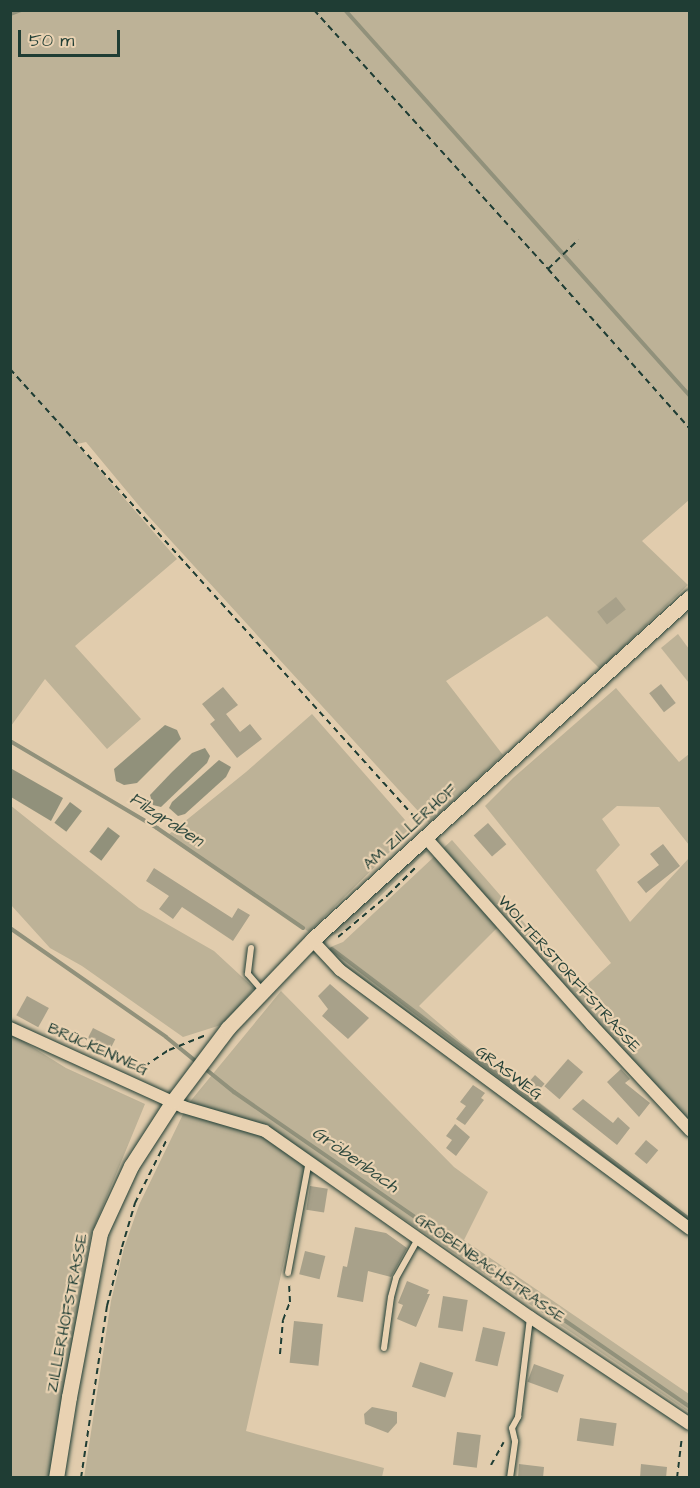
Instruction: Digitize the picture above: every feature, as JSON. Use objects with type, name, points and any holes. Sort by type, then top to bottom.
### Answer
[{"type":"street","name":"AM ZILLERHOF","points":[[172,1101],[262,990],[312,940],[690,597]]},
{"type":"street","name":"WOLTERSTORFFSTRASSE","points":[[428,836],[592,1025],[690,1130]]},
{"type":"street","name":"GRASWEG","points":[[312,940],[340,970],[690,1229]]},
{"type":"street","name":"BRÜCKENWEG","points":[[10,1028],[172,1101]]},
{"type":"street","name":"GRÖBENBACHSTRASSE","points":[[172,1101],[183,1107],[265,1131],[530,1317],[687,1422]]},
{"type":"street","name":"ZILLERHOFSTRASSE","points":[[56,1478],[100,1233],[131,1166],[172,1101]]},
{"type":"lane","points":[[251,948],[248,974],[262,990]]},
{"type":"lane","points":[[288,1273],[310,1161]]},
{"type":"lane","points":[[384,1348],[396,1278],[418,1238]]},
{"type":"lane","points":[[510,1478],[515,1441],[512,1428],[518,1417],[530,1317]]},
{"type":"path","points":[[314,10],[549,269],[690,429]]},
{"type":"path","points":[[549,269],[578,240]]},
{"type":"path","points":[[10,369],[340,731],[428,836]]},
{"type":"path","points":[[126,1079],[169,1050],[187,1041]]},
{"type":"path","points":[[81,1478],[107,1306],[135,1203],[167,1139]]},
{"type":"path","points":[[280,1354],[283,1320],[290,1302],[288,1273]]},
{"type":"path","points":[[677,1478],[687,1422]]},
{"type":"path","points":[[491,1465],[512,1428]]},
{"type":"shaded area","points":[[10,11],[689,11],[689,500],[642,541],[688,585],[600,669],[547,616],[446,681],[503,755],[429,823],[140,507],[86,442],[77,444],[177,559],[75,646],[141,719],[107,749],[45,679],[11,726]]},
{"type":"shaded area","points":[[678,634],[689,649],[689,683],[661,648]]},
{"type":"shaded area","points":[[616,688],[679,762],[689,754],[689,845],[659,807],[617,806],[602,819],[620,845],[596,870],[630,922],[689,858],[689,1122],[504,921],[419,1006],[462,1043],[560,1118],[555,1122],[343,968],[323,950],[343,942],[452,840],[582,989],[611,963],[485,806],[513,778]]},
{"type":"shaded area","points":[[312,714],[413,829],[309,932],[168,835],[246,772]]},
{"type":"shaded area","points":[[165,725],[177,730],[181,739],[137,783],[124,785],[116,781],[114,769]]},
{"type":"shaded area","points":[[205,748],[210,756],[207,763],[161,807],[153,805],[150,795],[192,753]]},
{"type":"shaded area","points":[[219,760],[231,767],[226,777],[185,814],[178,816],[169,808],[172,802]]},
{"type":"shaded area","points":[[12,769],[63,798],[51,821],[11,797]]},
{"type":"shaded area","points":[[70,802],[82,811],[66,832],[54,823]]},
{"type":"shaded area","points":[[10,805],[139,908],[214,951],[254,988],[224,1024],[183,1037],[82,966],[50,948],[11,905]]},
{"type":"shaded area","points":[[108,827],[120,836],[101,861],[89,852]]},
{"type":"shaded area","points":[[418,851],[427,851],[346,929],[323,940]]},
{"type":"shaded area","points":[[281,991],[454,1167],[488,1192],[464,1240],[689,1394],[689,1412],[308,1154],[246,1431],[384,1468],[382,1477],[84,1478],[111,1301],[124,1248],[139,1205],[188,1104]]},
{"type":"shaded area","points":[[10,1033],[66,1068],[145,1104],[91,1235],[50,1477],[11,1477]]},
{"type":"building","points":[[616,597],[626,610],[607,624],[597,612]]},
{"type":"building","points":[[661,684],[676,703],[664,712],[649,693]]},
{"type":"building","points":[[223,687],[238,705],[226,714],[240,732],[250,724],[262,739],[237,758],[210,724],[215,720],[202,704]]},
{"type":"building","points":[[488,823],[506,844],[492,857],[474,835]]},
{"type":"building","points":[[663,844],[680,866],[646,893],[637,882],[659,865],[650,854]]},
{"type":"building","points":[[154,868],[232,918],[238,908],[250,915],[233,941],[182,907],[173,919],[159,909],[169,896],[146,881]]},
{"type":"building","points":[[330,984],[369,1018],[348,1039],[322,1016],[328,1009],[318,996]]},
{"type":"building","points":[[27,996],[49,1008],[38,1027],[16,1015]]},
{"type":"building","points":[[93,1028],[115,1039],[107,1056],[84,1045]]},
{"type":"building","points":[[568,1059],[583,1072],[559,1099],[544,1086]]},
{"type":"building","points":[[621,1069],[630,1079],[625,1083],[650,1103],[639,1117],[607,1082]]},
{"type":"building","points":[[535,1075],[545,1084],[536,1093],[526,1085]]},
{"type":"building","points":[[473,1085],[485,1093],[481,1098],[484,1100],[465,1125],[456,1119],[466,1106],[460,1102]]},
{"type":"building","points":[[583,1099],[613,1123],[618,1117],[630,1128],[617,1145],[572,1109]]},
{"type":"building","points":[[455,1124],[470,1137],[456,1156],[446,1148],[452,1140],[446,1136]]},
{"type":"building","points":[[646,1140],[658,1150],[647,1164],[634,1154]]},
{"type":"building","points":[[310,1186],[328,1189],[324,1213],[306,1210]]},
{"type":"building","points":[[355,1227],[386,1233],[407,1248],[391,1277],[368,1271],[363,1302],[337,1297],[343,1266],[347,1267]]},
{"type":"building","points":[[305,1251],[325,1256],[320,1279],[299,1274]]},
{"type":"building","points":[[407,1281],[429,1290],[427,1294],[430,1294],[416,1327],[397,1319],[403,1305],[398,1303]]},
{"type":"building","points":[[443,1296],[468,1300],[463,1332],[438,1328]]},
{"type":"building","points":[[294,1321],[323,1324],[318,1366],[290,1363]]},
{"type":"building","points":[[483,1327],[505,1332],[498,1366],[475,1361]]},
{"type":"building","points":[[420,1362],[453,1373],[445,1398],[412,1387]]},
{"type":"building","points":[[534,1364],[564,1375],[558,1393],[528,1382]]},
{"type":"building","points":[[372,1407],[397,1412],[397,1423],[388,1433],[365,1424],[364,1414]]},
{"type":"building","points":[[580,1418],[617,1423],[613,1446],[577,1441]]},
{"type":"building","points":[[457,1432],[481,1435],[477,1468],[453,1465]]},
{"type":"building","points":[[519,1464],[544,1467],[543,1478],[518,1478]]},
{"type":"building","points":[[641,1464],[667,1467],[666,1478],[640,1478]]},
{"type":"waterway","points":[[10,14],[21,10]]},
{"type":"waterway","points":[[345,10],[690,396]]},
{"type":"waterway","name":"Filzgraben","points":[[10,741],[157,828],[303,928]]},
{"type":"waterway","name":"Gröbenbach","points":[[10,928],[166,1037],[198,1063]]},
{"type":"waterway","points":[[332,949],[690,1220]]},
{"type":"waterway","name":"Gröbenbach","points":[[203,1067],[234,1092],[690,1407]]}]
